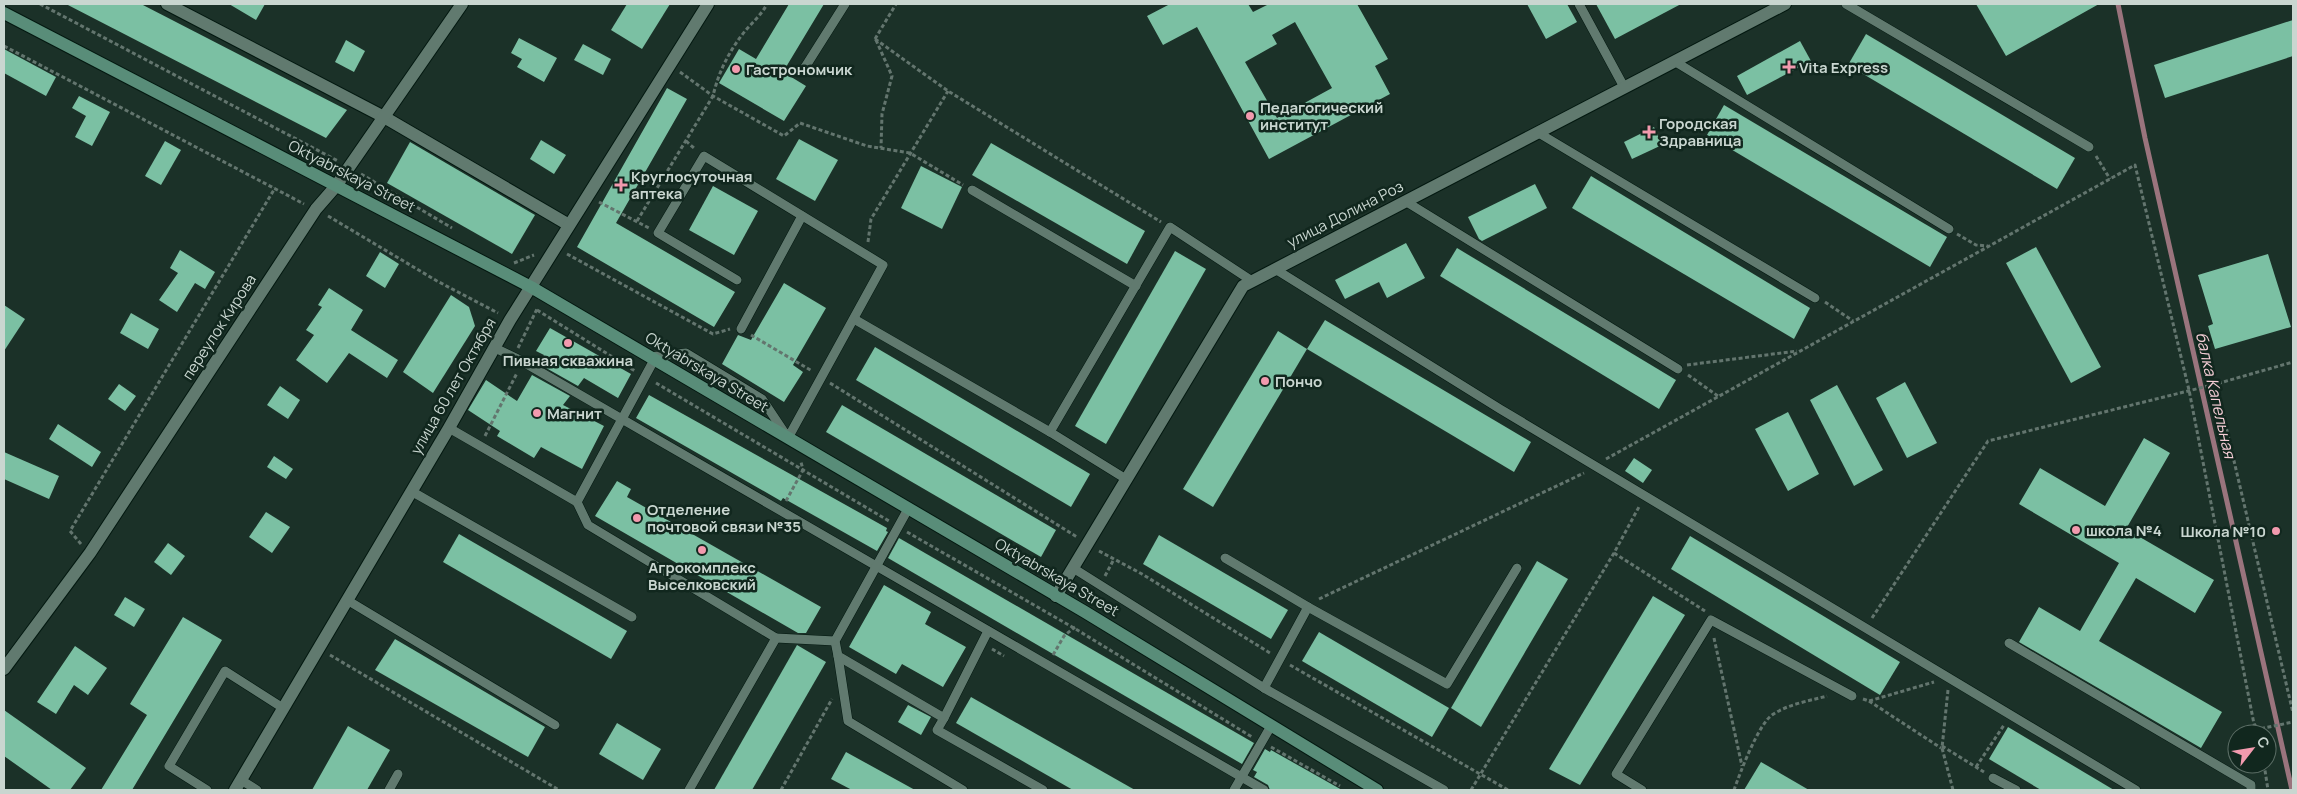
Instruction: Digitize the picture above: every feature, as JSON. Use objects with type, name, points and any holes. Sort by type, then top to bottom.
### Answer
[{"type":"main road","name":"Oktyabrskaya Street","points":[[4,13],[530,287],[1056,596],[1377,790]]},
{"type":"street","points":[[167,4],[384,117],[569,225]]},
{"type":"street","name":"переулок Кирова","points":[[4,668],[90,553],[316,209],[336,186],[462,4]]},
{"type":"street","name":"улица 60 лет Октября","points":[[238,785],[449,428],[510,320],[708,4]]},
{"type":"street","name":"улица Долина Роз","points":[[1056,596],[1243,286],[1785,4]]},
{"type":"lane","points":[[802,72],[845,4]]},
{"type":"lane","points":[[1579,4],[1624,87]]},
{"type":"lane","points":[[1846,4],[2089,147]]},
{"type":"lane","points":[[1674,62],[1949,229]]},
{"type":"lane","points":[[1538,132],[1815,298]]},
{"type":"lane","points":[[576,502],[645,376],[652,358],[686,354],[694,358],[762,399],[788,438],[884,265],[704,156],[658,233],[737,280]]},
{"type":"lane","points":[[972,190],[1136,286]]},
{"type":"lane","points":[[1405,201],[1678,368]]},
{"type":"lane","points":[[741,329],[802,216]]},
{"type":"lane","points":[[1050,432],[1170,227],[1252,280]]},
{"type":"lane","points":[[1275,269],[1864,629],[2136,790]]},
{"type":"lane","points":[[854,319],[1050,432],[1126,479]]},
{"type":"lane","points":[[495,348],[518,359],[621,421],[1264,790]]},
{"type":"lane","points":[[449,428],[576,502],[588,525],[776,638],[835,641]]},
{"type":"lane","points":[[411,491],[632,617]]},
{"type":"lane","points":[[908,509],[835,641],[848,721],[964,790]]},
{"type":"lane","points":[[1224,558],[1447,684],[1516,568]]},
{"type":"lane","points":[[1073,568],[1264,688],[1444,790]]},
{"type":"lane","points":[[347,600],[555,725]]},
{"type":"lane","points":[[1264,688],[1308,607]]},
{"type":"lane","points":[[1642,790],[1616,774],[1711,620],[1852,696]]},
{"type":"lane","points":[[988,631],[937,730],[1043,790]]},
{"type":"lane","points":[[690,790],[776,638]]},
{"type":"lane","points":[[2009,643],[2251,785],[2251,790]]},
{"type":"lane","points":[[838,656],[944,718]]},
{"type":"lane","points":[[207,790],[169,766],[225,671],[283,708]]},
{"type":"lane","points":[[1234,790],[1271,726]]},
{"type":"lane","points":[[389,790],[398,774]]},
{"type":"lane","points":[[1993,778],[2016,790]]},
{"type":"lane","points":[[238,785],[257,790]]},
{"type":"path","points":[[40,4],[349,167],[461,233]]},
{"type":"path","points":[[587,196],[637,221],[713,96],[718,75],[742,35],[768,4]]},
{"type":"path","points":[[875,39],[896,4]]},
{"type":"path","points":[[875,39],[892,76],[882,114],[881,148]]},
{"type":"path","points":[[875,39],[948,91],[1170,227]]},
{"type":"path","points":[[4,46],[316,209],[437,281],[527,329]]},
{"type":"path","points":[[866,254],[871,219],[948,91]]},
{"type":"path","points":[[713,96],[784,136],[800,122],[867,146],[910,153],[972,190]]},
{"type":"path","points":[[2089,147],[2110,178]]},
{"type":"path","points":[[1308,607],[1316,600],[1597,467],[1602,460],[2135,165],[2189,390],[2254,724]]},
{"type":"path","points":[[90,553],[70,531],[275,188]]},
{"type":"path","points":[[1949,229],[1976,245],[1989,246]]},
{"type":"path","points":[[512,263],[555,248],[712,334],[738,327],[822,377],[1057,524],[1087,545],[1142,574],[1280,659],[1508,790]]},
{"type":"path","points":[[1815,298],[1820,299],[1853,321]]},
{"type":"path","points":[[537,310],[1098,644]]},
{"type":"path","points":[[1678,368],[1690,363],[1800,351]]},
{"type":"path","points":[[480,446],[521,366],[518,359]]},
{"type":"path","points":[[1864,629],[1988,440],[2216,384],[2293,362]]},
{"type":"path","points":[[1678,368],[1718,396]]},
{"type":"path","points":[[2216,384],[2293,713]]},
{"type":"path","points":[[1471,790],[1646,496]]},
{"type":"path","points":[[318,648],[559,790]]},
{"type":"path","points":[[1869,701],[1947,678],[1949,683],[1942,747],[1953,790]]},
{"type":"path","points":[[781,790],[842,681]]},
{"type":"path","points":[[1734,790],[1742,767],[1771,716],[1793,705],[1832,695],[1852,696],[1869,701],[1993,778]]},
{"type":"path","points":[[1976,767],[2010,716]]},
{"type":"path","points":[[2277,725],[2293,722]]},
{"type":"path","points":[[1262,742],[1347,790]]},
{"type":"path","points":[[2266,774],[2268,790]]},
{"type":"building","points":[[66,4],[141,4],[347,110],[326,138]]},
{"type":"building","points":[[229,4],[265,4],[256,20]]},
{"type":"building","points":[[627,4],[670,4],[642,49],[611,30]]},
{"type":"building","points":[[789,4],[824,4],[783,72],[806,86],[784,121],[719,83],[739,49],[756,59]]},
{"type":"building","points":[[1170,4],[1248,4],[1253,12],[1269,4],[1357,4],[1388,59],[1375,66],[1390,94],[1269,159],[1197,27],[1163,45],[1147,16]],"holes":[[[1295,22],[1332,88],[1277,118],[1245,62],[1277,44],[1272,35]]]},
{"type":"building","points":[[1527,4],[1567,4],[1577,22],[1546,39]]},
{"type":"building","points":[[1596,4],[1681,4],[1615,39]]},
{"type":"building","points":[[1976,4],[2099,4],[2006,56]]},
{"type":"building","points":[[2293,20],[2293,56],[2165,98],[2154,65]]},
{"type":"building","points":[[1866,34],[2075,158],[2057,189],[1848,65]]},
{"type":"building","points":[[519,38],[557,58],[544,82],[517,67],[522,59],[511,53]]},
{"type":"building","points":[[346,40],[365,51],[354,72],[335,62]]},
{"type":"building","points":[[1800,41],[1811,61],[1747,95],[1737,76]]},
{"type":"building","points":[[583,44],[611,59],[603,75],[574,60]]},
{"type":"building","points":[[4,49],[56,77],[46,96],[4,73]]},
{"type":"building","points":[[667,88],[687,99],[616,223],[735,292],[714,327],[577,247]]},
{"type":"building","points":[[79,96],[110,112],[92,146],[75,137],[86,116],[72,108]]},
{"type":"building","points":[[1724,105],[1947,237],[1930,267],[1707,135]]},
{"type":"building","points":[[1654,127],[1662,145],[1632,159],[1624,142]]},
{"type":"building","points":[[799,139],[838,160],[815,201],[776,179]]},
{"type":"building","points":[[541,140],[566,155],[554,174],[530,159]]},
{"type":"building","points":[[165,141],[181,150],[161,185],[145,176]]},
{"type":"building","points":[[410,142],[535,215],[512,254],[387,183]]},
{"type":"building","points":[[991,143],[1145,231],[1127,264],[972,175]]},
{"type":"building","points":[[921,166],[962,187],[942,229],[901,208]]},
{"type":"building","points":[[1591,176],[1810,308],[1794,339],[1572,208]]},
{"type":"building","points":[[1535,184],[1547,208],[1482,241],[1479,239],[1468,217]]},
{"type":"building","points":[[713,186],[758,211],[734,255],[689,230]]},
{"type":"building","points":[[1406,243],[1425,278],[1387,298],[1379,282],[1345,299],[1335,280]]},
{"type":"building","points":[[2036,247],[2101,367],[2071,383],[2006,263]]},
{"type":"building","points":[[1457,248],[1676,380],[1659,409],[1440,276]]},
{"type":"building","points":[[180,250],[215,272],[205,289],[195,283],[177,312],[159,300],[178,273],[170,268]]},
{"type":"building","points":[[1175,251],[1206,269],[1106,444],[1075,426]]},
{"type":"building","points":[[380,252],[399,264],[385,288],[366,276]]},
{"type":"building","points":[[2268,254],[2291,327],[2215,349],[2208,326],[2213,324],[2198,275]]},
{"type":"building","points":[[784,283],[826,308],[793,365],[803,372],[784,402],[722,364],[738,335],[751,340]]},
{"type":"building","points":[[329,288],[363,310],[351,330],[398,360],[387,378],[349,353],[327,383],[296,360],[314,335],[306,330],[322,307],[318,305]]},
{"type":"building","points":[[451,295],[469,307],[475,326],[433,393],[403,372]]},
{"type":"building","points":[[4,305],[25,319],[4,351]]},
{"type":"building","points":[[131,313],[159,329],[148,349],[120,333]]},
{"type":"building","points":[[1325,320],[1531,442],[1514,472],[1307,349]]},
{"type":"building","points":[[550,328],[631,374],[618,398],[584,378],[578,386],[539,364],[544,355],[536,351]]},
{"type":"building","points":[[1278,331],[1307,349],[1213,507],[1183,489]]},
{"type":"building","points":[[875,347],[1090,474],[1071,507],[856,380]]},
{"type":"building","points":[[532,375],[570,396],[563,405],[604,426],[582,469],[541,447],[534,458],[497,436],[500,431],[468,410],[486,380],[517,401]]},
{"type":"building","points":[[1905,382],[1937,443],[1907,458],[1876,398]]},
{"type":"building","points":[[119,384],[136,396],[125,411],[108,399]]},
{"type":"building","points":[[1837,385],[1883,470],[1854,486],[1810,400]]},
{"type":"building","points":[[280,386],[300,400],[288,419],[267,405]]},
{"type":"building","points":[[649,395],[887,528],[886,531],[888,532],[877,551],[783,498],[781,501],[636,418]]},
{"type":"building","points":[[842,405],[1056,530],[1041,557],[826,432]]},
{"type":"building","points":[[1788,412],[1819,474],[1788,491],[1755,429]]},
{"type":"building","points":[[58,424],[101,452],[92,467],[49,439]]},
{"type":"building","points":[[2144,438],[2170,453],[2126,529],[2214,580],[2195,613],[2136,578],[2099,641],[2222,712],[2201,748],[2019,642],[2039,607],[2080,631],[2119,563],[2019,504],[2040,468],[2105,506]]},
{"type":"building","points":[[4,452],[59,476],[49,499],[4,479]]},
{"type":"building","points":[[274,456],[293,469],[286,479],[267,467]]},
{"type":"building","points":[[1634,458],[1652,470],[1643,483],[1625,471]]},
{"type":"building","points":[[617,481],[631,489],[627,497],[821,607],[806,633],[798,633],[595,516]]},
{"type":"building","points":[[266,512],[290,527],[272,553],[249,537]]},
{"type":"building","points":[[459,534],[627,631],[611,659],[443,562]]},
{"type":"building","points":[[1159,535],[1288,610],[1271,639],[1143,564]]},
{"type":"building","points":[[1690,536],[1900,662],[1880,695],[1671,569]]},
{"type":"building","points":[[899,538],[1254,743],[1242,764],[888,558]]},
{"type":"building","points":[[168,543],[185,556],[171,575],[154,562]]},
{"type":"building","points":[[1537,561],[1568,579],[1481,727],[1451,708]]},
{"type":"building","points":[[884,585],[931,612],[925,624],[966,647],[943,687],[902,664],[896,674],[849,647]]},
{"type":"building","points":[[1653,596],[1685,615],[1580,785],[1549,769]]},
{"type":"building","points":[[125,597],[145,609],[134,627],[114,615]]},
{"type":"building","points":[[183,617],[222,640],[132,790],[101,790],[147,715],[130,704]]},
{"type":"building","points":[[1319,632],[1449,708],[1432,737],[1302,661]]},
{"type":"building","points":[[395,639],[545,727],[528,757],[375,670]]},
{"type":"building","points":[[797,645],[826,662],[752,790],[714,790]]},
{"type":"building","points":[[75,646],[107,668],[88,695],[74,685],[56,714],[37,702]]},
{"type":"building","points":[[971,697],[1135,790],[1073,790],[956,723]]},
{"type":"building","points":[[908,705],[931,717],[921,735],[898,722]]},
{"type":"building","points":[[4,710],[86,768],[70,790],[52,790],[4,756]]},
{"type":"building","points":[[617,723],[661,749],[643,780],[599,754]]},
{"type":"building","points":[[348,726],[390,750],[367,790],[312,790]]},
{"type":"building","points":[[2008,727],[2114,790],[2041,790],[1989,759]]},
{"type":"building","points":[[1265,749],[1270,752],[1271,750],[1342,790],[1270,790],[1268,785],[1254,777],[1257,772],[1253,770]]},
{"type":"building","points":[[846,752],[915,790],[852,790],[831,779]]},
{"type":"building","points":[[1761,762],[1809,790],[1744,790]]},
{"type":"waterway","name":"балка Капельная","points":[[2118,4],[2145,138],[2292,790]]},
{"type":"place","name":"Vita Express","points":[[1789,67]]},
{"type":"place","name":"Гастрономчик","points":[[736,69]]},
{"type":"place","name":"Педагогический институт","points":[[1250,116]]},
{"type":"place","name":"Городская Здравница","points":[[1649,132]]},
{"type":"place","name":"Круглосуточная аптека","points":[[621,185]]},
{"type":"place","name":"Пивная скважина","points":[[568,343]]},
{"type":"place","name":"Пончо","points":[[1265,381]]},
{"type":"place","name":"Магнит","points":[[537,413]]},
{"type":"place","name":"Отделение почтовой связи №35","points":[[637,518]]},
{"type":"place","name":"школа №4","points":[[2076,530]]},
{"type":"place","name":"Школа №10","points":[[2276,531]]},
{"type":"place","name":"Агрокомплекс Выселковский","points":[[702,550]]}]
